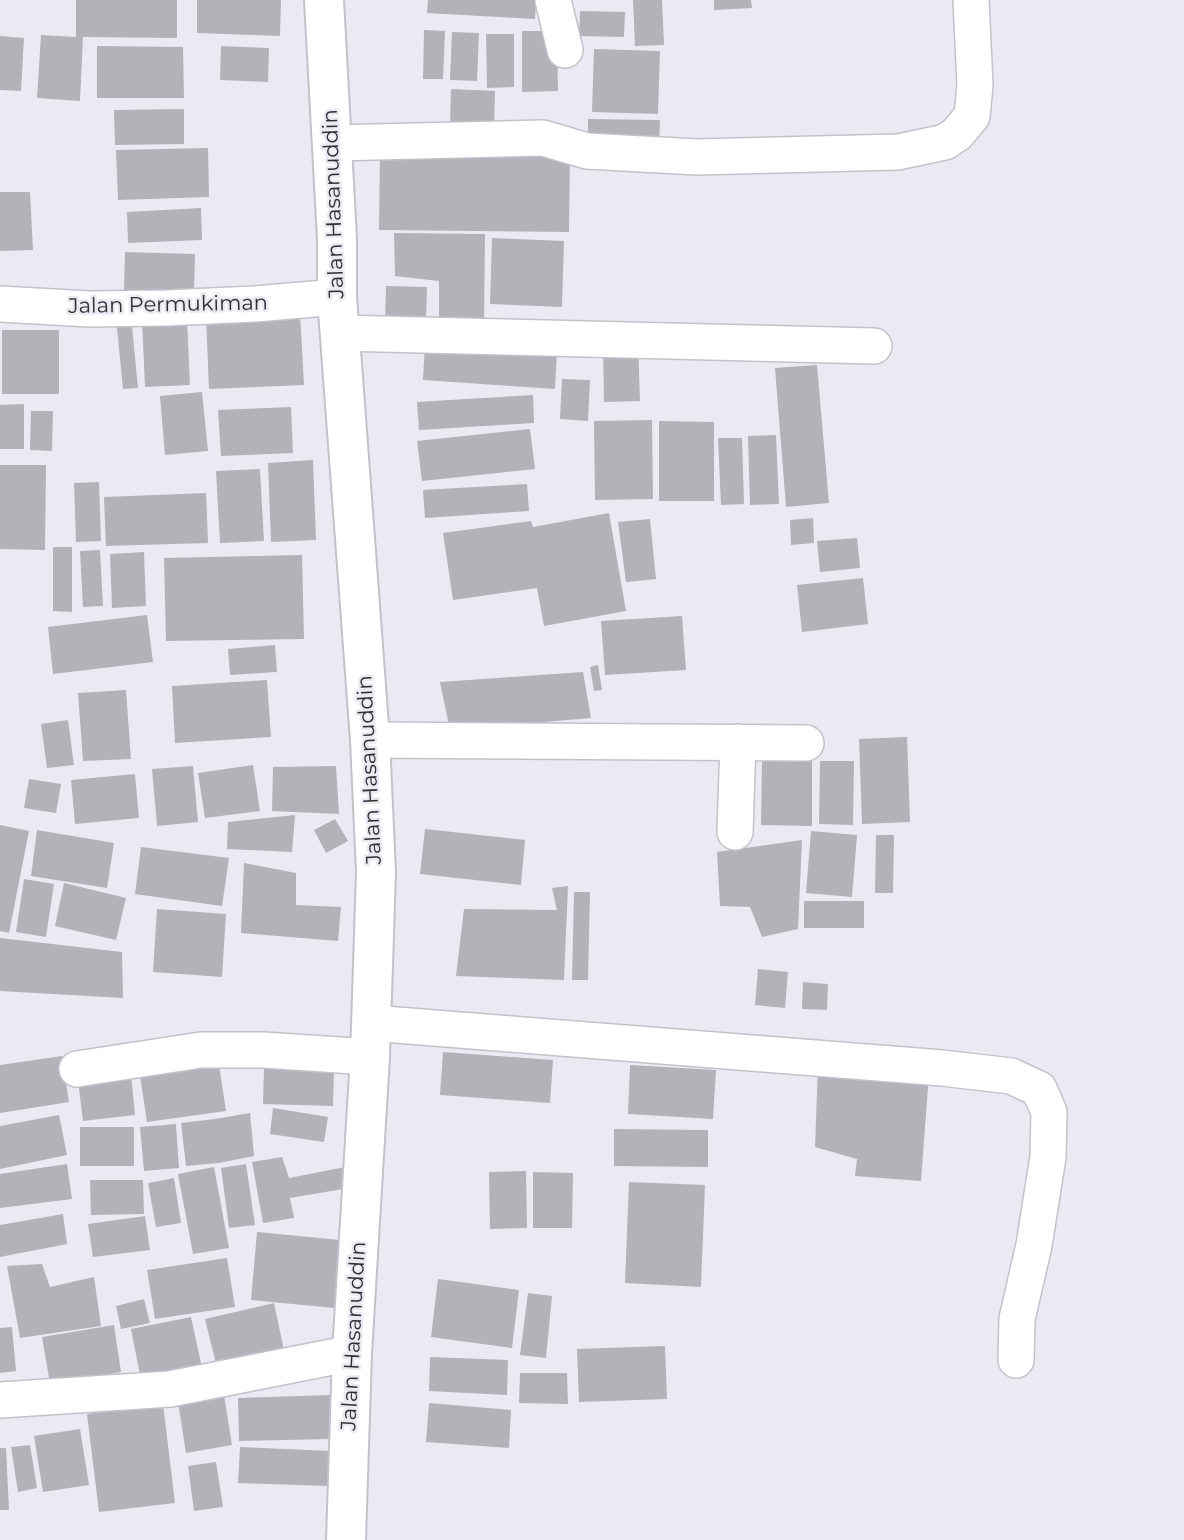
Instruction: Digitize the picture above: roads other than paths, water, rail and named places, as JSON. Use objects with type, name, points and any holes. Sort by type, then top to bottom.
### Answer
[{"type":"main road","name":"Jalan Hasanuddin","points":[[324,0],[337,239],[338,315],[370,740],[376,872],[371,1040],[352,1353],[346,1540]]},
{"type":"street","points":[[553,0],[565,50]]},
{"type":"street","points":[[332,143],[543,138],[587,151],[697,157],[898,152],[945,142],[957,134],[972,116],[975,85],[971,0]]},
{"type":"street","name":"Jalan Permukiman","points":[[0,304],[89,309],[255,304],[338,315],[874,346]]},
{"type":"street","points":[[370,740],[806,743]]},
{"type":"street","points":[[735,832],[738,742]]},
{"type":"street","points":[[77,1069],[201,1050],[263,1050],[371,1040],[942,1068],[1011,1076],[1039,1089],[1049,1112],[1048,1157],[1034,1245],[1017,1319],[1016,1360]]},
{"type":"street","points":[[0,1400],[170,1389],[352,1353]]}]
